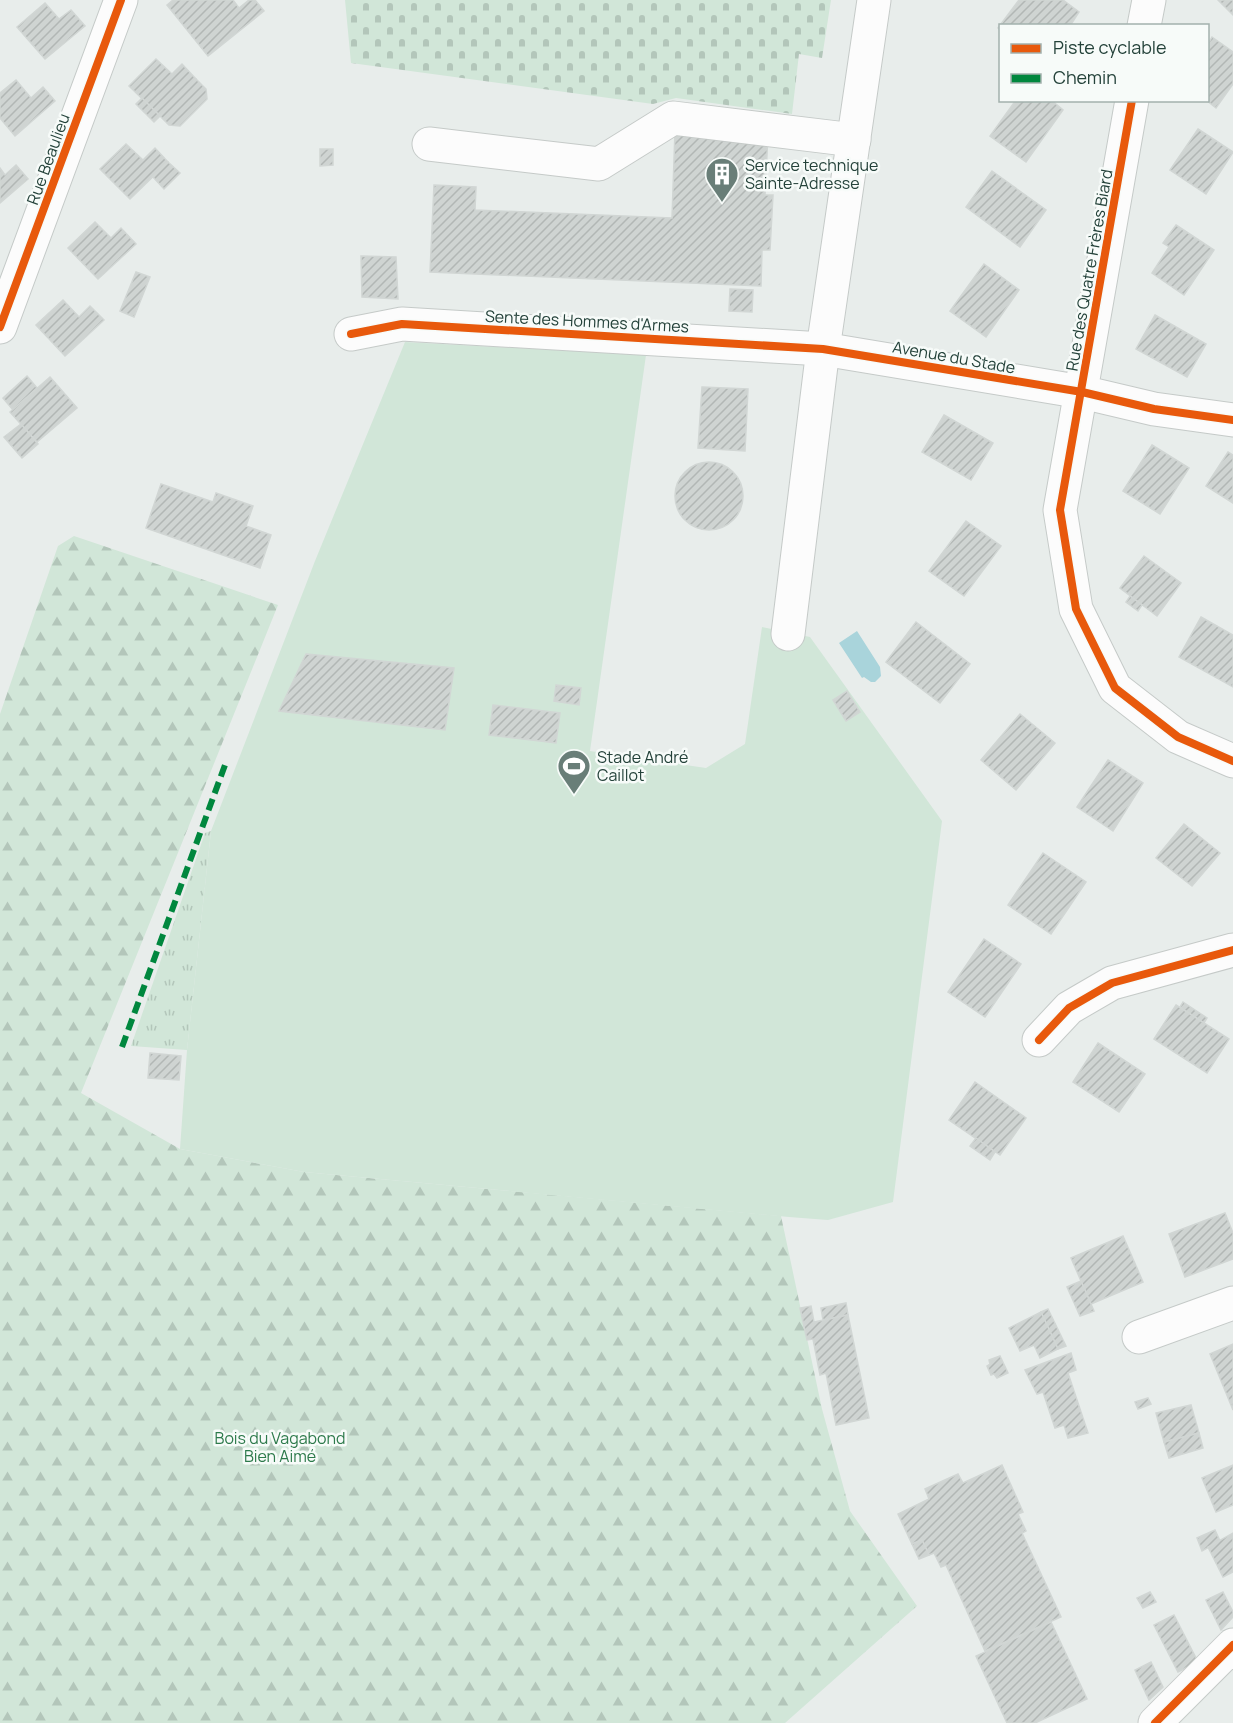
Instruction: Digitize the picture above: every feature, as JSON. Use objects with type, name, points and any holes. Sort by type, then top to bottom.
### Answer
[{"type":"street","name":"Rue Beaulieu","points":[[0,327],[121,0]]},
{"type":"street","points":[[788,634],[822,349],[874,0]]},
{"type":"street","points":[[1144,24],[1149,0]]},
{"type":"street","name":"Rue des Quatre Frères Biard","points":[[1132,102],[1060,510],[1076,609],[1115,688],[1178,737],[1233,761]]},
{"type":"street","points":[[429,144],[599,164],[673,118],[854,140]]},
{"type":"street","name":"Sente des Hommes d'Armes","points":[[351,334],[402,324],[822,349]]},
{"type":"street","name":"Avenue du Stade","points":[[822,349],[1082,392],[1154,409],[1233,420]]},
{"type":"street","points":[[1039,1040],[1069,1008],[1112,983],[1233,950]]},
{"type":"street","points":[[1139,1337],[1233,1303]]},
{"type":"street","points":[[1155,1723],[1233,1645]]},
{"type":"green space","points":[[345,0],[831,0],[822,58],[799,54],[792,114],[676,98],[653,104],[351,63]]},
{"type":"green space","name":"Stade André Caillot","points":[[405,342],[646,355],[590,751],[706,768],[745,744],[762,627],[810,637],[942,821],[893,1202],[828,1220],[304,1172],[180,1149],[187,1050],[211,831],[315,561]]},
{"type":"green space","name":"Bois du Vagabond Bien Aimé","points":[[74,536],[278,605],[81,1093],[180,1149],[304,1172],[781,1216],[822,1409],[850,1511],[917,1606],[785,1723],[0,1723],[0,714],[58,546]]},
{"type":"green space","points":[[211,831],[187,1050],[131,1046],[205,833]]},
{"type":"water","points":[[857,631],[880,667],[881,676],[875,682],[862,678],[839,643]]},
{"type":"building","points":[[173,0],[233,0],[239,8],[249,0],[255,0],[264,11],[208,56],[167,5]]},
{"type":"building","points":[[1019,0],[1063,0],[1079,12],[1071,24],[1001,24]]},
{"type":"building","points":[[1218,0],[1233,0],[1233,15]]},
{"type":"building","points":[[45,3],[59,19],[71,10],[85,26],[45,59],[17,27]]},
{"type":"building","points":[[1212,37],[1233,52],[1233,84],[1216,108],[1208,102],[1209,42]]},
{"type":"building","points":[[156,59],[172,74],[182,64],[196,79],[160,116],[129,86]]},
{"type":"building","points":[[196,79],[206,89],[207,99],[180,126],[169,125],[160,116]]},
{"type":"building","points":[[16,80],[31,98],[43,87],[55,101],[15,136],[0,118],[0,93]]},
{"type":"building","points":[[142,98],[160,116],[154,122],[136,104]]},
{"type":"building","points":[[1015,102],[1053,102],[1063,110],[1026,162],[990,136]]},
{"type":"building","points":[[1198,129],[1233,152],[1206,194],[1170,170]]},
{"type":"building","name":"Service technique Sainte-Adresse","points":[[675,131],[768,134],[765,195],[773,195],[770,250],[762,250],[761,286],[430,272],[434,185],[476,187],[475,210],[672,218]]},
{"type":"building","points":[[126,144],[143,160],[155,148],[168,162],[130,199],[100,169]]},
{"type":"building","points":[[320,149],[333,149],[333,165],[320,166]]},
{"type":"building","points":[[168,162],[180,173],[164,189],[153,177]]},
{"type":"building","points":[[16,165],[28,179],[0,203],[0,168],[5,175]]},
{"type":"building","points":[[992,171],[1046,210],[1020,247],[966,207]]},
{"type":"building","points":[[95,222],[111,238],[121,228],[136,244],[98,279],[68,248]]},
{"type":"building","points":[[1176,225],[1214,250],[1184,295],[1152,273],[1169,247],[1163,243]]},
{"type":"building","points":[[361,256],[396,257],[398,299],[362,297]]},
{"type":"building","points":[[984,264],[1019,290],[986,337],[950,311]]},
{"type":"building","points":[[136,272],[150,277],[134,317],[120,311]]},
{"type":"building","points":[[730,289],[753,290],[752,312],[729,311]]},
{"type":"building","points":[[63,300],[79,317],[90,306],[104,320],[65,356],[36,325]]},
{"type":"building","points":[[1155,315],[1206,344],[1187,377],[1136,349]]},
{"type":"building","points":[[27,376],[37,388],[13,410],[3,398]]},
{"type":"building","points":[[50,377],[77,408],[37,442],[10,412]]},
{"type":"building","points":[[702,387],[748,389],[745,451],[698,448]]},
{"type":"building","points":[[944,415],[993,443],[971,480],[922,452]]},
{"type":"building","points":[[21,424],[38,444],[22,458],[4,437]]},
{"type":"building","points":[[1152,445],[1189,468],[1160,514],[1123,491]]},
{"type":"building","points":[[1228,452],[1233,455],[1233,503],[1206,486]]},
{"type":"building","points":[[709,462],[722,465],[733,472],[740,483],[743,496],[740,509],[733,520],[722,527],[709,530],[696,527],[685,520],[678,509],[675,496],[678,483],[685,472],[696,465]]},
{"type":"building","points":[[161,484],[213,502],[216,493],[253,506],[246,526],[271,535],[260,568],[146,528]]},
{"type":"building","points":[[966,521],[1001,546],[964,596],[929,571]]},
{"type":"building","points":[[1144,556],[1181,583],[1157,616],[1120,588]]},
{"type":"building","points":[[1130,596],[1142,605],[1138,611],[1126,602]]},
{"type":"building","points":[[1201,617],[1233,635],[1233,687],[1179,657]]},
{"type":"building","points":[[916,622],[970,664],[940,703],[886,662]]},
{"type":"building","points":[[306,654],[454,668],[445,730],[279,711]]},
{"type":"building","points":[[556,685],[581,688],[579,705],[554,701]]},
{"type":"building","points":[[847,691],[860,712],[846,721],[833,700]]},
{"type":"building","points":[[493,705],[560,713],[556,743],[489,735]]},
{"type":"building","points":[[1020,714],[1055,743],[1016,790],[981,760]]},
{"type":"building","points":[[1108,760],[1143,783],[1113,831],[1077,807]]},
{"type":"building","points":[[1184,824],[1220,853],[1192,886],[1156,858]]},
{"type":"building","points":[[1043,853],[1086,882],[1051,934],[1008,905]]},
{"type":"building","points":[[984,939],[1021,964],[985,1017],[948,992]]},
{"type":"building","points":[[1183,1002],[1207,1018],[1204,1023],[1180,1007]]},
{"type":"building","points":[[1176,1005],[1229,1039],[1207,1073],[1154,1039]]},
{"type":"building","points":[[1098,1043],[1145,1074],[1119,1112],[1073,1082]]},
{"type":"building","points":[[150,1053],[181,1056],[179,1080],[148,1078]]},
{"type":"building","points":[[975,1082],[1026,1118],[1000,1155],[949,1120]]},
{"type":"building","points":[[976,1138],[995,1152],[990,1160],[970,1146]]},
{"type":"building","points":[[1225,1213],[1233,1233],[1233,1259],[1185,1277],[1169,1234]]},
{"type":"building","points":[[1123,1236],[1143,1282],[1091,1304],[1071,1258]]},
{"type":"building","points":[[1081,1281],[1094,1311],[1080,1316],[1067,1287]]},
{"type":"building","points":[[846,1303],[848,1315],[823,1320],[821,1308]]},
{"type":"building","points":[[811,1306],[814,1322],[848,1315],[869,1418],[836,1425],[826,1373],[820,1375],[813,1339],[807,1340],[800,1308]]},
{"type":"building","points":[[1048,1309],[1066,1346],[1058,1349],[1041,1312]]},
{"type":"building","points":[[1041,1312],[1058,1349],[1040,1358],[1034,1345],[1020,1351],[1009,1328]]},
{"type":"building","points":[[1233,1344],[1233,1410],[1210,1354]]},
{"type":"building","points":[[1071,1353],[1076,1370],[1068,1373],[1088,1433],[1068,1438],[1064,1425],[1055,1428],[1043,1392],[1037,1394],[1025,1370]]},
{"type":"building","points":[[1000,1356],[1008,1373],[997,1378],[994,1374],[991,1375],[987,1366],[990,1364],[989,1360]]},
{"type":"building","points":[[1148,1398],[1151,1404],[1138,1409],[1135,1402]]},
{"type":"building","points":[[1191,1405],[1199,1433],[1164,1442],[1156,1413]]},
{"type":"building","points":[[1199,1433],[1203,1448],[1169,1458],[1164,1442]]},
{"type":"building","points":[[1002,1465],[1023,1512],[1018,1514],[1026,1531],[1022,1533],[1061,1617],[985,1651],[946,1565],[941,1567],[934,1553],[929,1555],[922,1540],[912,1544],[898,1514],[929,1499],[925,1489],[958,1474],[963,1483]]},
{"type":"building","points":[[1233,1465],[1233,1505],[1216,1512],[1202,1478]]},
{"type":"building","points":[[1215,1530],[1220,1541],[1202,1551],[1197,1538]]},
{"type":"building","points":[[1233,1533],[1233,1572],[1223,1577],[1208,1547]]},
{"type":"building","points":[[922,1540],[929,1555],[919,1559],[912,1544]]},
{"type":"building","points":[[1150,1592],[1156,1602],[1143,1608],[1137,1598]]},
{"type":"building","points":[[1223,1592],[1233,1612],[1233,1617],[1221,1630],[1206,1600]]},
{"type":"building","points":[[1174,1615],[1198,1662],[1178,1672],[1154,1625]]},
{"type":"building","points":[[1051,1622],[1087,1699],[1035,1723],[1007,1723],[976,1656]]},
{"type":"building","points":[[1151,1662],[1163,1687],[1149,1700],[1135,1670]]},
{"type":"marked path","points":[[122,1047],[225,765]]},
{"type":"cycle path","points":[[0,327],[121,0]]},
{"type":"cycle path","points":[[1132,102],[1060,510],[1076,609],[1115,688],[1178,737],[1233,761]]},
{"type":"cycle path","points":[[351,334],[402,324],[823,349],[1082,392],[1154,409],[1233,420]]},
{"type":"cycle path","points":[[1039,1040],[1069,1008],[1112,983],[1233,950]]},
{"type":"cycle path","points":[[1155,1723],[1233,1645]]},
{"type":"place","name":"Service technique Sainte-Adresse","points":[[722,203]]},
{"type":"place","name":"Stade André Caillot","points":[[574,795]]}]
